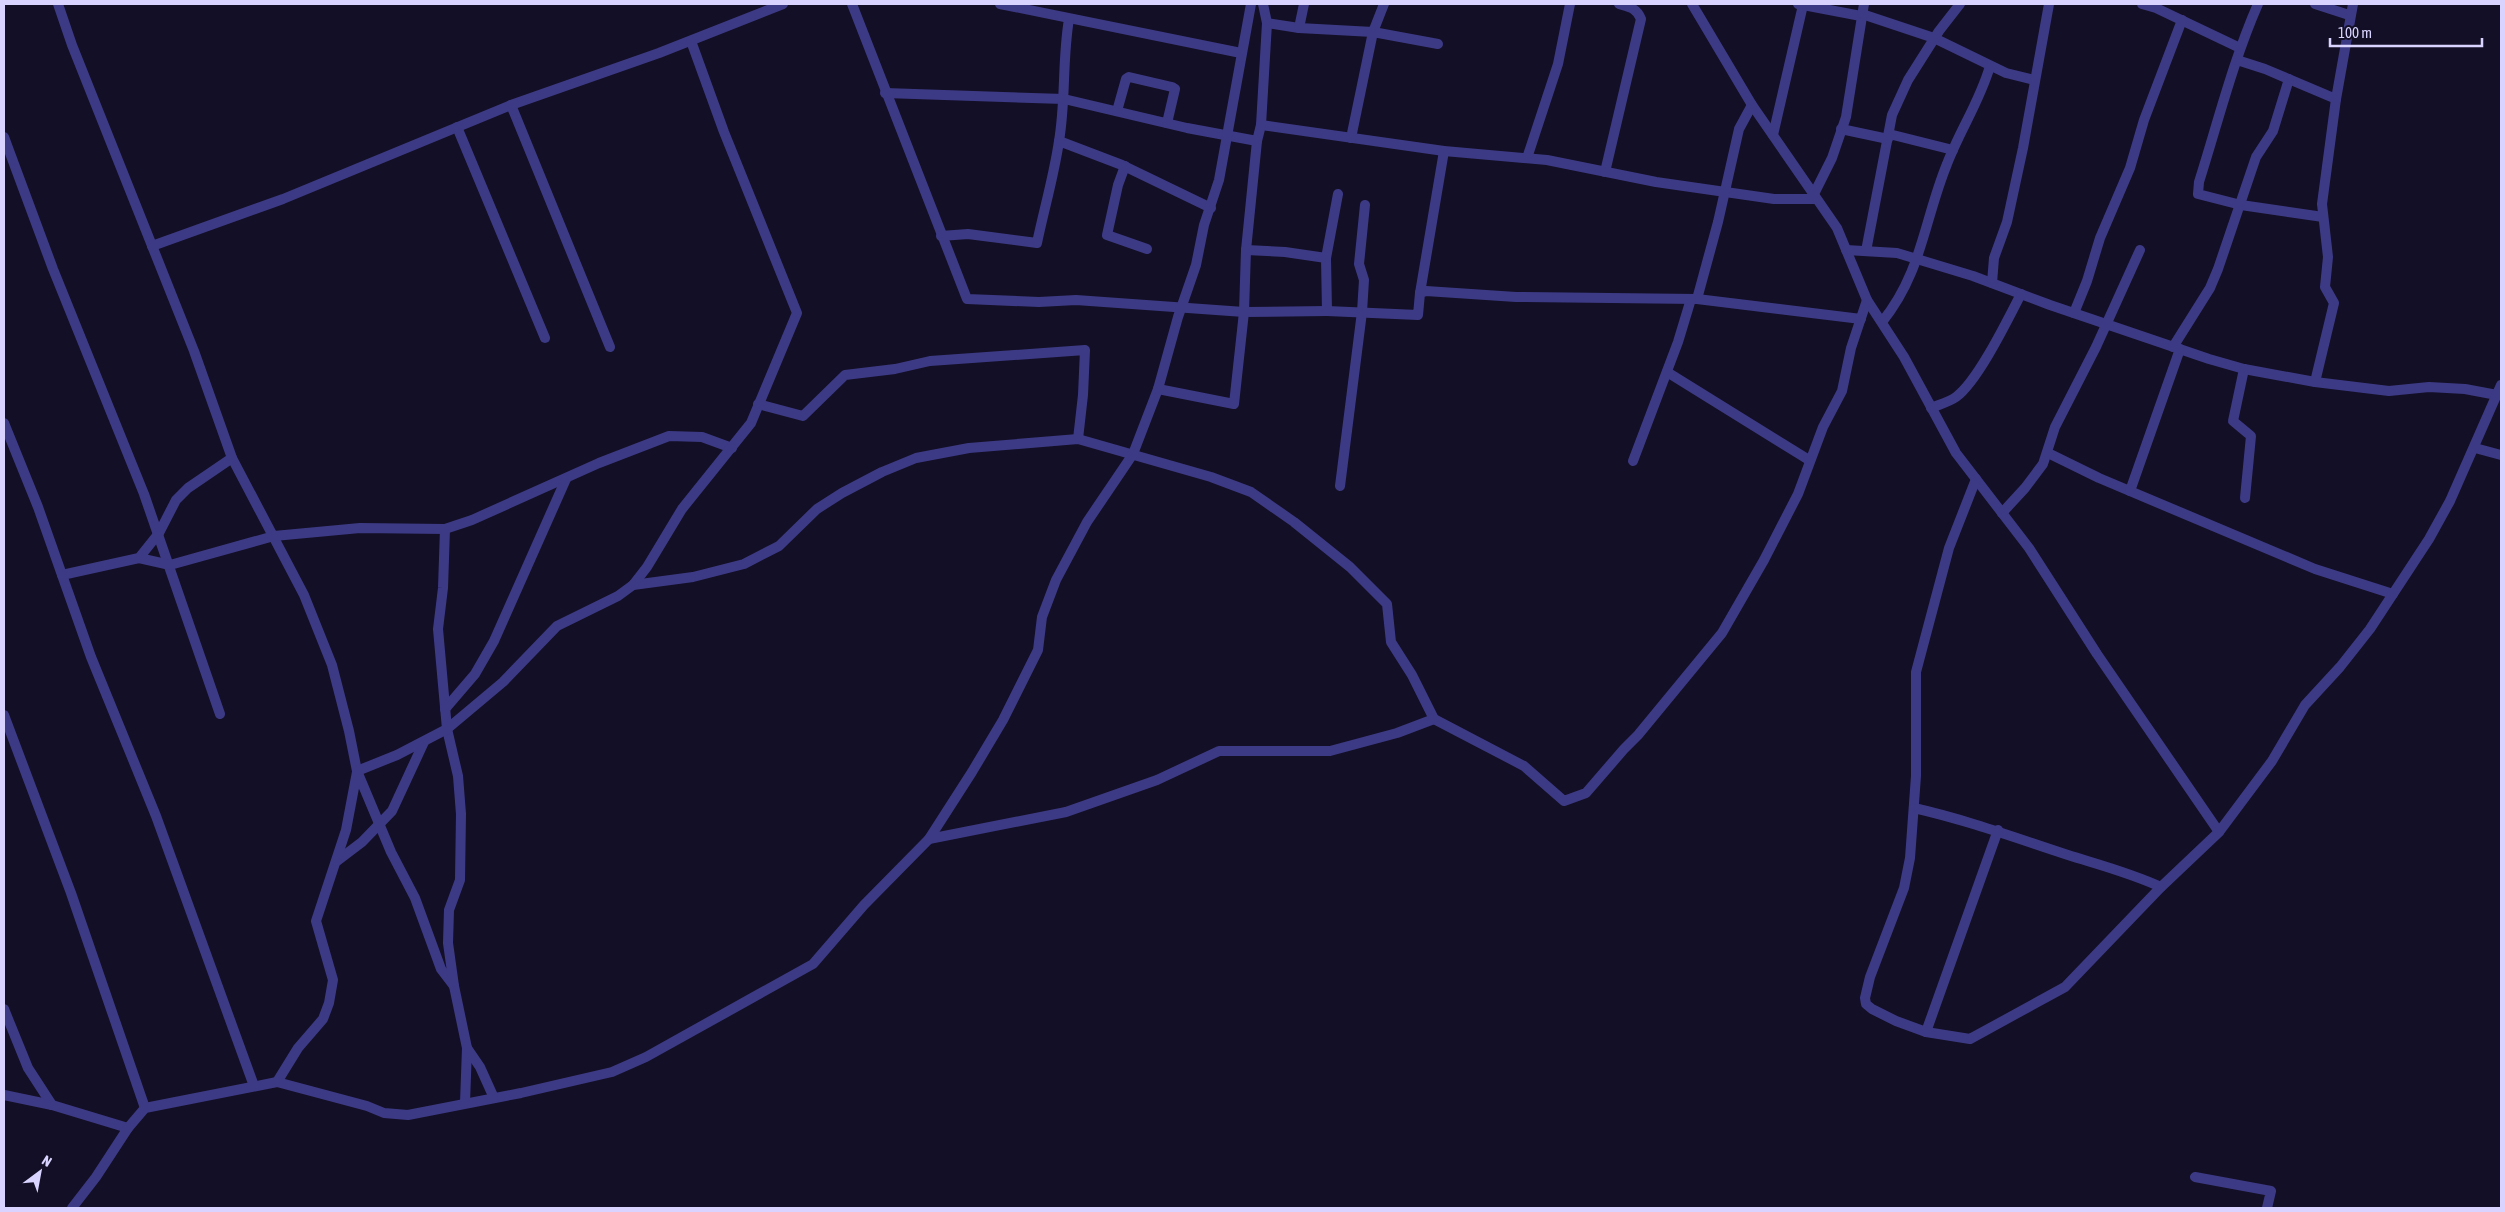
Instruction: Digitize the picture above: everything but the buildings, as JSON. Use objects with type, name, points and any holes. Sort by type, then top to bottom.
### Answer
[{"type":"street","points":[[58,4],[72,45],[194,351],[232,458],[304,595],[332,665],[350,731],[357,772],[391,852],[415,898],[441,969],[454,986]]},
{"type":"street","points":[[152,246],[283,199],[511,105],[691,40],[783,4]]},
{"type":"street","points":[[852,4],[885,93],[915,164],[940,236],[967,299],[1039,302],[1076,300],[1244,312],[1327,311],[1418,315],[1444,151]]},
{"type":"street","points":[[1000,4],[1240,53]]},
{"type":"street","points":[[72,1208],[96,1177],[128,1128],[145,1108],[277,1082],[367,1106],[384,1113],[408,1115],[494,1098],[612,1072],[646,1057],[813,964],[864,905],[929,839],[998,727],[1038,650],[1042,617],[1056,580],[1087,522],[1134,454],[1158,389],[1211,208],[1228,136],[1240,53],[1251,4]]},
{"type":"street","points":[[1158,389],[1234,404],[1244,312],[1246,250],[1261,125],[1266,24],[1263,4]]},
{"type":"street","points":[[1299,28],[1304,4]]},
{"type":"street","points":[[1351,138],[1372,32],[1384,4]]},
{"type":"street","points":[[1527,158],[1558,64],[1570,4]]},
{"type":"street","points":[[1605,172],[1641,19],[1639,12],[1619,4]]},
{"type":"street","points":[[1692,4],[1752,105],[1837,228],[1867,300],[1904,357],[1956,453],[2030,548],[2097,654],[2219,832]]},
{"type":"street","points":[[1773,135],[1800,4],[1862,11],[1934,38],[2006,73],[2034,80]]},
{"type":"street","points":[[1866,251],[1892,115],[1908,80],[1934,38],[1960,4]]},
{"type":"street","points":[[1992,283],[1994,258],[2007,222],[2049,4]]},
{"type":"street","points":[[2142,4],[2182,20],[2240,48]]},
{"type":"street","points":[[2258,4],[2240,48],[2199,182],[2198,194],[2241,205],[2323,218]]},
{"type":"street","points":[[2315,4],[2349,15]]},
{"type":"street","points":[[2315,382],[2334,303],[2325,287],[2328,257],[2322,204],[2336,99],[2352,4]]},
{"type":"street","points":[[1814,197],[1832,158],[1846,117],[1862,11]]},
{"type":"street","points":[[940,236],[968,234],[1037,243],[1059,141],[1064,99],[1064,51],[1070,19]]},
{"type":"street","points":[[2074,313],[2087,281],[2100,238],[2130,168],[2144,120],[2182,20]]},
{"type":"street","points":[[1266,24],[1299,28],[1372,32],[1438,44]]},
{"type":"street","points":[[357,772],[424,742],[448,729],[503,682],[557,626],[618,596],[633,585],[647,567],[682,509],[751,423],[796,312],[724,132],[691,40]]},
{"type":"street","points":[[2237,60],[2336,99]]},
{"type":"street","points":[[1882,322],[1895,306],[1918,259],[1946,164],[1983,91],[1990,66]]},
{"type":"street","points":[[1117,111],[1126,79],[1129,77],[1172,87],[1175,89],[1167,123]]},
{"type":"street","points":[[2130,491],[2176,348],[2210,288],[2241,205],[2256,158],[2273,131],[2289,79]]},
{"type":"street","points":[[885,93],[1064,99],[1167,123],[1258,141]]},
{"type":"street","points":[[511,105],[610,347]]},
{"type":"street","points":[[1633,461],[1694,299],[1718,222],[1723,192],[1739,129],[1752,105]]},
{"type":"street","points":[[1261,125],[1444,151],[1527,158],[1774,199],[1814,197]]},
{"type":"street","points":[[457,127],[545,338]]},
{"type":"street","points":[[1842,129],[1888,136],[1953,150]]},
{"type":"street","points":[[4,137],[53,269],[159,533],[220,714]]},
{"type":"street","points":[[1059,141],[1125,166],[1211,208]]},
{"type":"street","points":[[1125,166],[1118,185],[1107,234],[1147,248]]},
{"type":"street","points":[[1327,311],[1326,258],[1338,194]]},
{"type":"street","points":[[1340,486],[1362,312],[1364,280],[1359,264],[1365,205]]},
{"type":"street","points":[[1246,250],[1285,252],[1326,258]]},
{"type":"street","points":[[1846,250],[1897,253],[1918,259],[2176,348],[2244,369],[2315,382],[2389,391],[2429,387],[2499,390],[2475,448],[2438,524],[2393,594],[2340,667],[2305,705],[2272,761],[2219,832],[2162,887],[2065,987],[1970,1039],[1926,1032],[1896,1022],[1872,1009],[1866,1004],[1865,998],[1870,977],[1904,888],[1910,858],[1914,808],[1916,672],[1949,548],[1976,479]]},
{"type":"street","points":[[2002,512],[2025,488],[2043,464],[2055,427],[2096,346],[2140,250]]},
{"type":"street","points":[[1420,293],[1426,291],[1516,297],[1694,299],[1861,319]]},
{"type":"street","points":[[1930,408],[1956,397],[1970,381],[1998,338],[2021,294]]},
{"type":"street","points":[[633,585],[693,577],[744,564],[778,546],[817,509],[842,493],[882,472],[916,458],[969,448],[1078,439],[1211,477],[1251,492],[1294,522],[1350,567],[1387,604],[1391,642],[1412,675],[1434,719],[1524,766],[1564,801],[1586,793],[1624,748],[1638,735],[1722,633],[1798,494],[1823,427],[1842,391],[1851,348],[1867,300]]},
{"type":"street","points":[[758,404],[803,416],[845,375],[894,369],[930,361],[1085,350],[1083,395],[1078,439]]},
{"type":"street","points":[[2244,369],[2233,421],[2251,436],[2245,498]]},
{"type":"street","points":[[1667,372],[1810,460]]},
{"type":"street","points":[[4,422],[38,507],[91,657],[156,816],[254,1086]]},
{"type":"street","points":[[62,575],[139,558],[170,565],[274,536],[360,528],[445,529],[472,520],[599,463],[670,436],[702,437],[732,448]]},
{"type":"street","points":[[2475,448],[2501,456]]},
{"type":"street","points":[[2048,452],[2130,491],[2315,569],[2393,594]]},
{"type":"street","points":[[139,558],[159,533],[167,515],[182,494],[232,458]]},
{"type":"street","points":[[445,709],[475,674],[494,641],[566,479]]},
{"type":"street","points":[[445,529],[443,588],[438,629],[445,709],[458,776],[461,814],[460,880],[447,921],[454,986],[467,1048],[465,1103]]},
{"type":"street","points":[[4,716],[71,893],[145,1108]]},
{"type":"street","points":[[929,839],[1066,812],[1158,780],[1218,751],[1330,751],[1397,733],[1434,719]]},
{"type":"street","points":[[337,861],[362,842],[392,810],[424,742]]},
{"type":"street","points":[[277,1082],[298,1048],[323,1019],[329,1003],[333,980],[316,921],[346,830],[357,772]]},
{"type":"street","points":[[1914,808],[1998,830],[2111,866],[2162,887]]},
{"type":"street","points":[[1926,1032],[1998,830]]},
{"type":"street","points":[[4,1009],[28,1068],[52,1105]]},
{"type":"street","points":[[467,1048],[480,1067],[494,1098]]},
{"type":"street","points":[[4,1095],[52,1105],[128,1128]]},
{"type":"street","points":[[2195,1177],[2270,1191],[2268,1208]]}]
